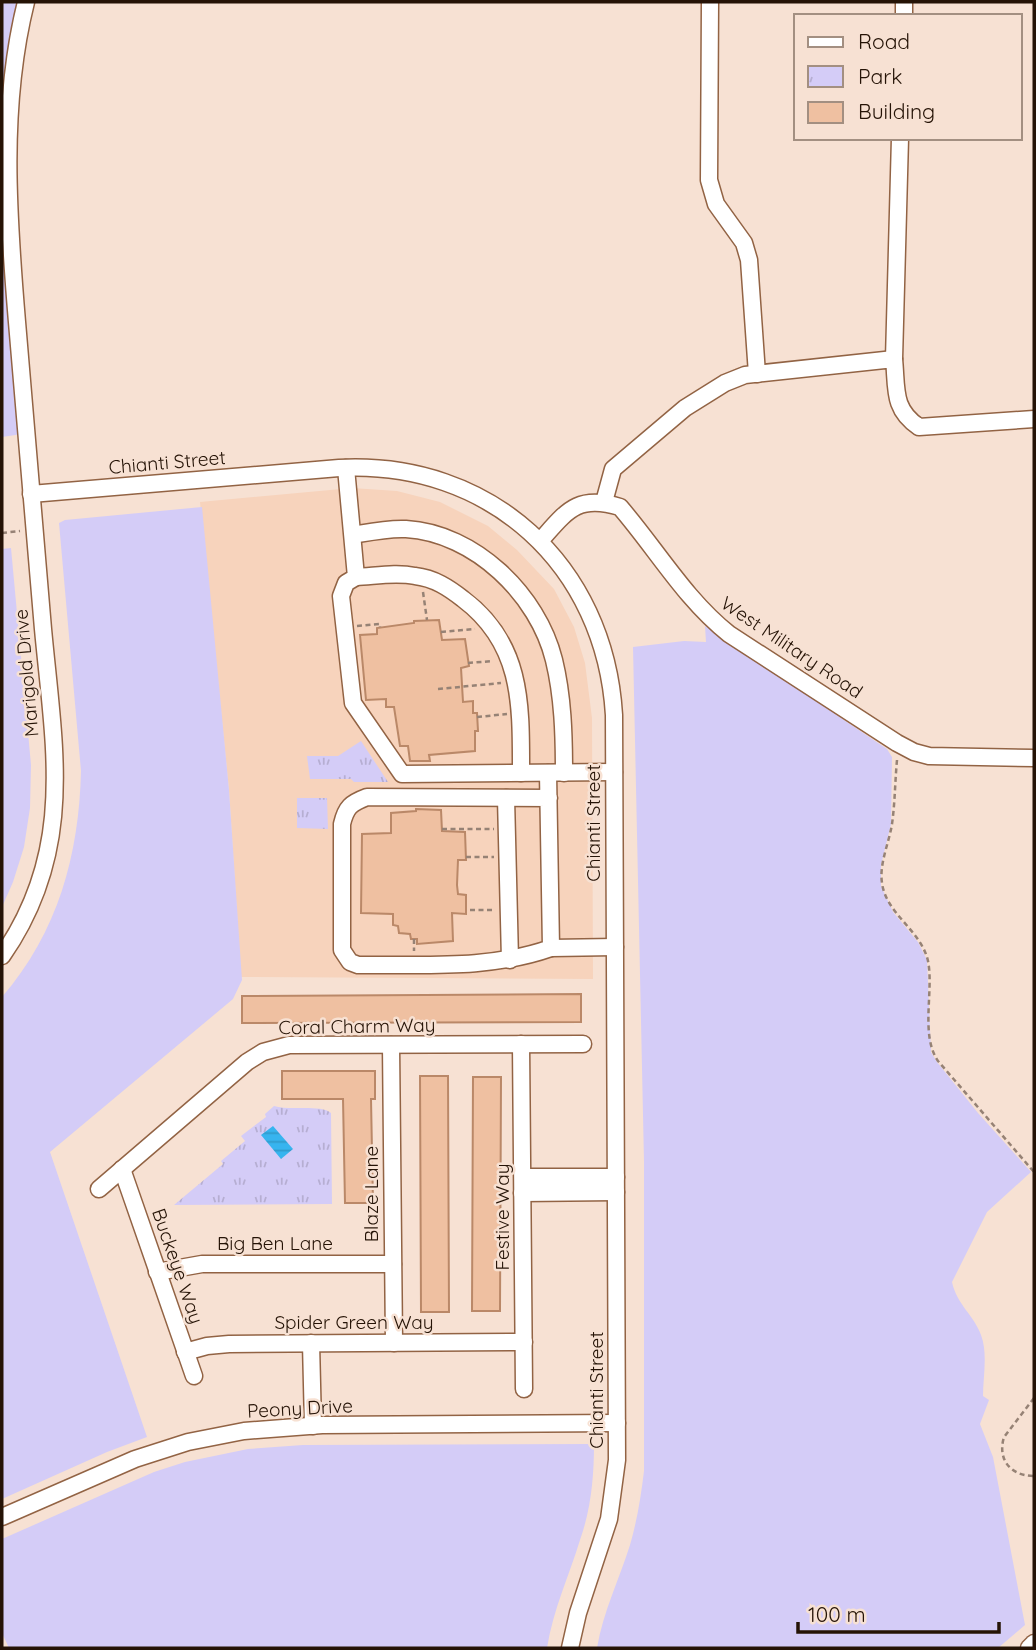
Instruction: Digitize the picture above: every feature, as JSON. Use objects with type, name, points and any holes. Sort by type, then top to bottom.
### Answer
[{"type":"street","name":"Marigold Drive","points":[[2,956],[39,887],[50,845],[56,802],[55,757],[3,139],[9,65],[26,2]]},
{"type":"street","points":[[710,2],[709,180],[716,204],[744,243],[749,260],[757,374]]},
{"type":"street","points":[[900,140],[894,359],[900,408],[907,419],[919,427],[1034,419]]},
{"type":"street","points":[[540,541],[560,519],[583,502],[604,502],[613,469],[685,408],[725,383],[757,374],[894,359]]},
{"type":"street","name":"Chianti Street","points":[[31,494],[346,468],[385,468],[409,472],[453,485],[491,503],[525,527],[555,557],[589,610],[604,651],[613,694],[617,1423],[615,1480],[609,1519],[578,1613],[570,1648]]},
{"type":"street","points":[[346,468],[356,577]]},
{"type":"street","name":"West Military Road","points":[[604,502],[620,507],[692,600],[712,621],[897,743],[914,752],[929,755],[1034,758]]},
{"type":"street","points":[[353,535],[405,529],[430,533],[461,545],[491,564],[519,592],[540,624],[553,658],[563,723],[556,773],[549,798],[551,948]]},
{"type":"street","points":[[521,773],[519,697],[505,645],[476,608],[451,589],[432,580],[399,574],[356,577],[345,583],[341,596],[353,703],[402,774],[556,773],[614,772]]},
{"type":"street","points":[[549,798],[367,797],[351,803],[345,811],[342,824],[342,950],[350,962],[358,965],[497,963],[551,948],[615,947]]},
{"type":"street","points":[[506,798],[510,960]]},
{"type":"street","name":"Festive Way","points":[[521,1044],[524,1390]]},
{"type":"street","name":"Coral Charm Way","points":[[99,1189],[247,1062],[263,1052],[289,1045],[583,1044]]},
{"type":"street","name":"Blaze Lane","points":[[391,1045],[394,1343]]},
{"type":"street","name":"Buckeye Way","points":[[122,1169],[194,1376]]},
{"type":"street","points":[[523,1185],[616,1184]]},
{"type":"street","name":"Big Ben Lane","points":[[157,1272],[202,1264],[393,1264]]},
{"type":"street","name":"Spider Green Way","points":[[185,1352],[218,1344],[524,1342]]},
{"type":"street","points":[[311,1343],[313,1426]]},
{"type":"street","name":"Peony Drive","points":[[2,1517],[161,1450],[244,1431],[313,1426],[617,1423]]},
{"type":"street","points":[[1029,1648],[1034,1643]]},
{"type":"path","points":[[2,533],[34,530]]},
{"type":"path","points":[[423,592],[427,620]]},
{"type":"path","points":[[354,627],[380,624],[380,627]]},
{"type":"path","points":[[441,632],[478,629]]},
{"type":"path","points":[[468,663],[497,661]]},
{"type":"path","points":[[438,689],[505,682]]},
{"type":"path","points":[[477,717],[510,714]]},
{"type":"path","points":[[897,743],[893,813],[882,883],[888,900],[917,937],[925,952],[929,973],[931,1049],[938,1061],[1034,1172]]},
{"type":"path","points":[[442,830],[497,829]]},
{"type":"path","points":[[466,857],[498,857]]},
{"type":"path","points":[[470,910],[498,910]]},
{"type":"path","points":[[414,939],[414,954]]},
{"type":"path","points":[[1034,1398],[1004,1437],[1002,1444],[1004,1458],[1010,1469],[1023,1476],[1034,1476]]},
{"type":"shaded area","points":[[352,488],[397,491],[440,502],[488,526],[517,550],[554,589],[574,627],[585,663],[592,718],[593,979],[241,977],[229,790],[200,502]]},
{"type":"green space","points":[[2,2],[22,2],[3,80],[2,102]]},
{"type":"green space","points":[[2,177],[22,434],[2,437]]},
{"type":"green space","points":[[202,507],[229,790],[242,980],[233,999],[50,1152],[147,1437],[2,1499],[2,997],[38,946],[62,891],[76,833],[81,771],[59,523],[65,520]]},
{"type":"green space","points":[[11,548],[31,765],[30,808],[24,847],[2,907],[2,549]]},
{"type":"green space","points":[[705,626],[887,749],[892,757],[891,824],[881,865],[881,886],[893,912],[918,942],[927,960],[931,1052],[978,1113],[1031,1172],[987,1212],[952,1282],[983,1342],[983,1396],[989,1400],[980,1424],[993,1457],[1025,1625],[998,1648],[597,1648],[632,1536],[644,1471],[644,1161],[633,647],[684,641],[706,642]]},
{"type":"green space","points":[[361,741],[388,782],[310,779],[307,756],[338,756]]},
{"type":"green space","points":[[297,798],[327,798],[328,829],[297,828]]},
{"type":"green space","points":[[274,1106],[320,1109],[331,1113],[332,1204],[174,1205],[223,1164],[221,1161],[245,1141],[241,1136],[266,1117],[265,1114]]},
{"type":"green space","points":[[594,1444],[587,1517],[557,1607],[547,1648],[9,1648],[2,1633],[2,1539],[154,1472],[185,1462],[248,1449],[303,1445]]},
{"type":"water","points":[[273,1126],[293,1149],[281,1159],[261,1135]]},
{"type":"building","points":[[439,620],[442,640],[465,639],[469,666],[461,668],[463,702],[473,701],[473,713],[477,713],[475,751],[429,755],[430,761],[410,761],[408,746],[400,746],[394,707],[386,707],[386,699],[366,700],[360,635],[377,634],[377,628],[414,621]]},
{"type":"building","points":[[416,809],[441,810],[442,831],[465,832],[466,860],[458,860],[457,885],[458,894],[466,895],[466,914],[452,913],[453,941],[417,944],[417,939],[411,939],[410,934],[399,933],[398,926],[393,925],[393,914],[361,913],[362,834],[391,833],[391,813]]},
{"type":"building","points":[[581,994],[581,1022],[242,1023],[242,996]]},
{"type":"building","points":[[282,1071],[375,1071],[375,1099],[371,1099],[373,1203],[345,1203],[343,1099],[282,1099]]},
{"type":"building","points":[[420,1076],[448,1076],[449,1312],[421,1312]]},
{"type":"building","points":[[473,1077],[501,1077],[500,1311],[472,1311]]}]
